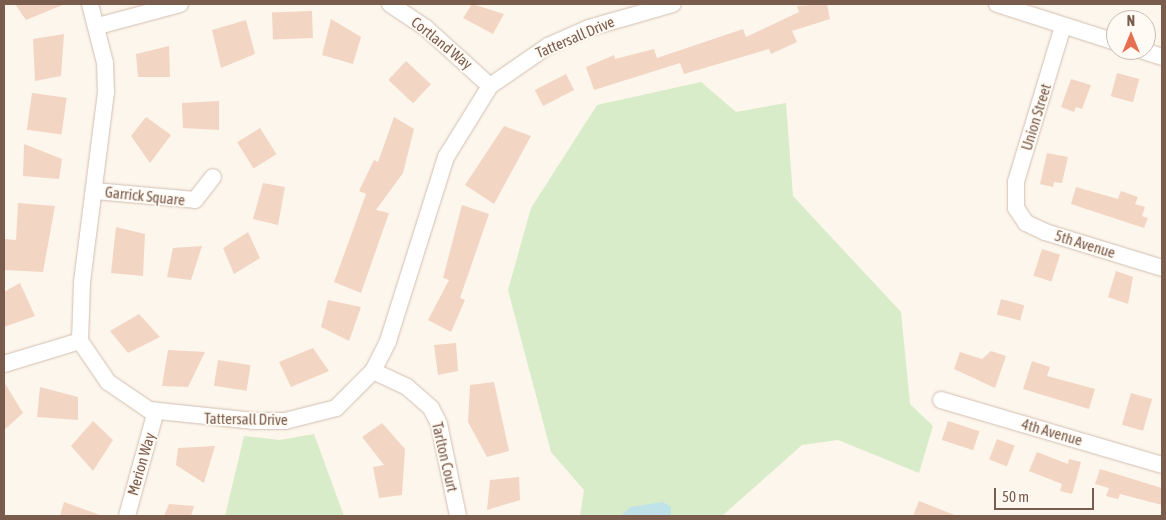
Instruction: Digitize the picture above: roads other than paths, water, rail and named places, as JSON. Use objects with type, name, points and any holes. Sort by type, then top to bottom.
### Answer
[{"type":"street","points":[[4,364],[80,341],[82,284],[106,92],[98,26],[90,4]]},
{"type":"street","points":[[98,26],[180,4]]},
{"type":"street","name":"Cortland Way","points":[[390,4],[426,28],[490,86]]},
{"type":"street","name":"Tattersall Drive","points":[[80,341],[108,382],[156,411],[254,422],[315,416],[336,408],[373,371],[388,341],[446,156],[490,86],[548,46],[590,28],[673,4]]},
{"type":"street","points":[[997,4],[1106,39]]},
{"type":"street","name":"Union Street","points":[[1016,208],[1016,182],[1064,26]]},
{"type":"street","name":"Garrick Square","points":[[95,191],[195,200],[212,177]]},
{"type":"street","name":"5th Avenue","points":[[1016,208],[1026,223],[1045,232],[1162,268]]},
{"type":"street","name":"Tarlton Court","points":[[373,371],[407,387],[431,408],[439,424],[458,516]]},
{"type":"street","name":"4th Avenue","points":[[941,400],[1162,465]]},
{"type":"street","name":"Merion Way","points":[[126,516],[156,411]]},
{"type":"water","points":[[663,502],[671,507],[671,516],[621,516],[630,507]]}]
